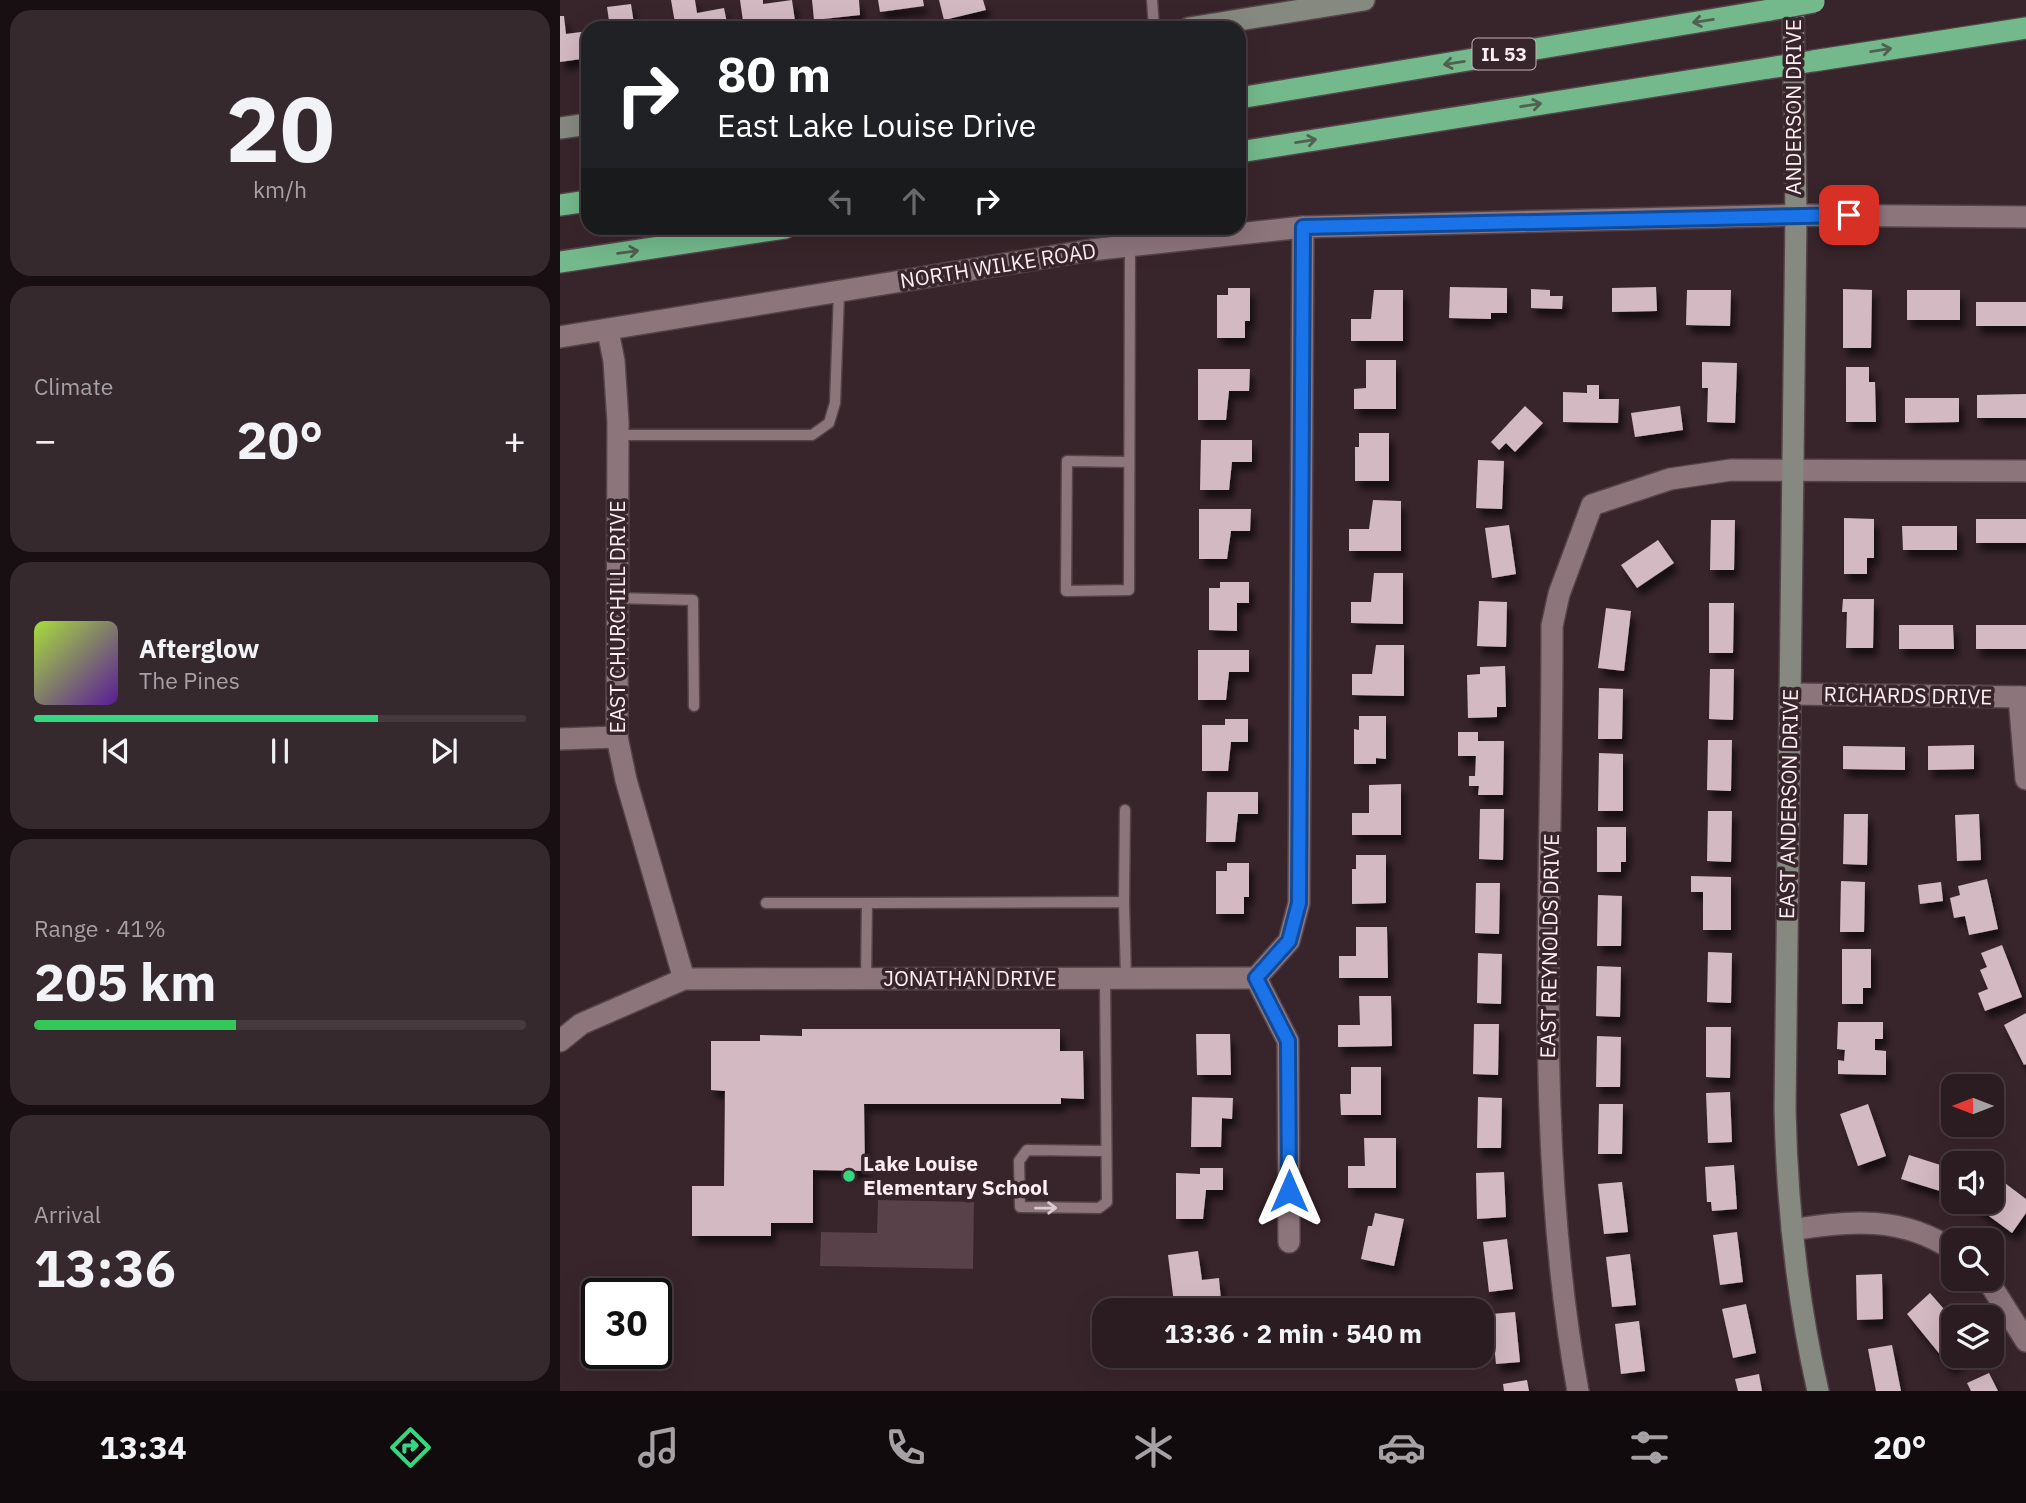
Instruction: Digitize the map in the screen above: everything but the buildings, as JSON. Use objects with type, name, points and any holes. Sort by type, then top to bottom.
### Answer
[{"type":"highway","name":"IL 53","points":[[1246,98],[1811,1]]},
{"type":"highway","points":[[1246,151],[2026,28]]},
{"type":"highway","points":[[560,205],[581,202]]},
{"type":"highway","points":[[560,262],[739,235]]},
{"type":"street","points":[[1233,21],[1364,0]]},
{"type":"street","name":"ANDERSON DRIVE","points":[[1796,215],[1811,1]]},
{"type":"street","points":[[560,128],[581,125]]},
{"type":"street","name":"NORTH WILKE ROAD","points":[[1246,233],[1303,227],[1796,215],[2026,217]]},
{"type":"street","name":"EAST ANDERSON DRIVE","points":[[1796,215],[1785,1109],[1792,1230],[1806,1340],[1818,1391]]},
{"type":"street","points":[[1289,1242],[1288,1041],[1256,978],[1289,941],[1299,903],[1303,227]]},
{"type":"street","name":"NORTH WILKE ROAD","points":[[560,337],[1130,246],[1230,235]]},
{"type":"street","name":"EAST CHURCHILL DRIVE","points":[[607,331],[614,361],[618,435],[617,737],[626,780],[684,979]]},
{"type":"street","points":[[1794,470],[2026,471]]},
{"type":"street","name":"EAST REYNOLDS DRIVE","points":[[1578,1391],[1553,1185],[1549,1083],[1552,626],[1559,594],[1592,505],[1670,479],[1697,474],[1794,470]]},
{"type":"street","name":"RICHARDS DRIVE","points":[[1790,694],[2023,697]]},
{"type":"street","points":[[2023,697],[2026,779]]},
{"type":"street","points":[[560,739],[617,737]]},
{"type":"street","name":"JONATHAN DRIVE","points":[[684,979],[1256,978]]},
{"type":"street","points":[[560,1041],[580,1024],[684,979]]},
{"type":"street","points":[[1792,1230],[1851,1222],[1880,1222],[1921,1232],[1941,1243]]},
{"type":"street","points":[[1995,1291],[2026,1341]]},
{"type":"lane","points":[[1152,0],[1154,21]]},
{"type":"lane","points":[[1128,461],[1067,461],[1066,591],[1129,590],[1130,246]]},
{"type":"lane","points":[[618,435],[812,435],[829,423],[835,403],[839,293]]},
{"type":"lane","points":[[617,598],[693,600],[694,706]]},
{"type":"lane","points":[[1125,810],[1126,978]]},
{"type":"lane","points":[[766,903],[1124,902]]},
{"type":"lane","points":[[866,979],[867,903]]},
{"type":"lane","points":[[1105,979],[1107,1202],[1104,1206],[1020,1207],[1019,1161],[1027,1150],[1106,1151]]},
{"type":"shaded area","points":[[878,1200],[974,1202],[973,1269],[820,1266],[821,1232],[877,1233]]},
{"type":"place","name":"Lake Louise Elementary School","points":[[849,1176]]},
{"type":"route","points":[[1289,1191],[1288,1041],[1256,978],[1289,941],[1299,903],[1303,227],[1849,215]]}]
